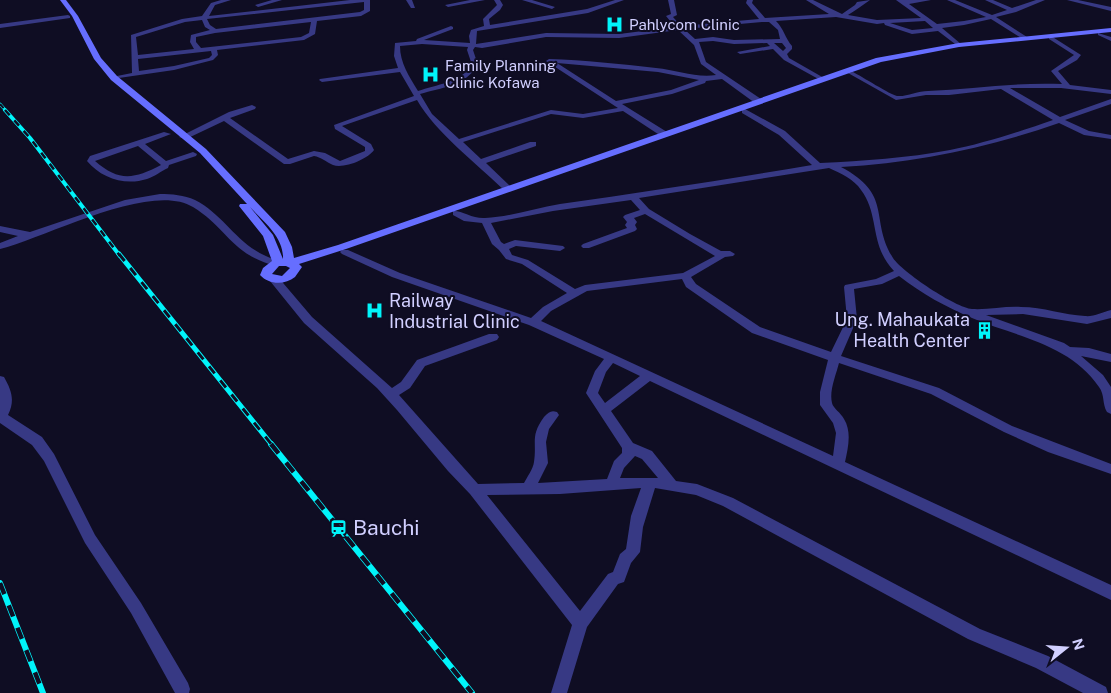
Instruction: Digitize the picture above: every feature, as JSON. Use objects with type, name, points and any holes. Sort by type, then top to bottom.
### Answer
[{"type":"street","points":[[57,0],[94,63],[183,137],[203,151],[281,234],[288,246],[289,254],[286,269]]},
{"type":"street","points":[[63,0],[75,16],[98,59],[110,76],[112,86],[167,134],[207,164],[268,235],[286,269],[294,304],[390,394],[456,471],[475,490],[580,623]]},
{"type":"street","points":[[204,18],[213,4],[228,0]]},
{"type":"street","points":[[233,14],[239,10],[279,0]]},
{"type":"street","points":[[136,74],[134,36],[184,20],[325,2],[366,0],[367,11],[361,14],[215,31],[193,36],[193,42],[198,49]]},
{"type":"street","points":[[409,0],[412,7]]},
{"type":"street","points":[[448,5],[482,0]]},
{"type":"street","points":[[487,26],[486,19],[500,5],[497,0]]},
{"type":"street","points":[[525,0],[552,7]]},
{"type":"street","points":[[225,118],[287,162],[314,152],[341,164],[368,153],[370,150],[368,146],[338,127],[338,125],[449,83],[470,73],[475,65],[470,50],[474,30],[487,26],[530,22],[574,12],[588,11],[621,0]]},
{"type":"street","points":[[672,0],[671,8],[674,15],[668,16],[678,28],[695,40],[703,63],[758,102]]},
{"type":"street","points":[[750,0],[751,6],[767,20],[782,29],[784,41],[789,49],[783,54]]},
{"type":"street","points":[[809,0],[836,15]]},
{"type":"street","points":[[845,15],[858,6],[859,2],[867,0]]},
{"type":"street","points":[[902,2],[928,0]]},
{"type":"street","points":[[950,0],[992,17],[1025,38]]},
{"type":"street","points":[[988,0],[1014,11]]},
{"type":"street","points":[[507,188],[429,115],[402,70],[397,56],[397,44],[415,42],[472,46],[497,44],[546,35],[618,36],[678,28],[836,15],[880,22],[912,32],[975,22],[1014,11],[1042,0]]},
{"type":"street","points":[[1070,0],[1111,9]]},
{"type":"street","points":[[902,2],[959,45]]},
{"type":"street","points":[[0,26],[68,17]]},
{"type":"street","points":[[204,18],[208,26],[215,31]]},
{"type":"street","points":[[880,22],[927,19]]},
{"type":"street","points":[[135,57],[302,38],[312,34],[314,20]]},
{"type":"street","points":[[415,42],[451,28]]},
{"type":"street","points":[[270,277],[342,247],[507,188],[879,60],[959,45],[1111,31]]},
{"type":"street","points":[[270,277],[269,267],[286,269],[345,252],[886,62],[942,50],[1100,34],[1111,31]]},
{"type":"street","points":[[1100,34],[1111,38]]},
{"type":"street","points":[[1051,38],[1078,55],[1075,59],[1054,71],[1071,88],[1104,104],[1111,112]]},
{"type":"street","points":[[695,40],[713,39],[734,42],[784,41]]},
{"type":"street","points":[[768,42],[791,62],[822,79]]},
{"type":"street","points":[[740,52],[775,47]]},
{"type":"street","points":[[110,76],[174,68],[211,58],[215,55],[213,48]]},
{"type":"street","points":[[664,134],[549,61],[658,70],[704,79],[721,77]]},
{"type":"street","points":[[322,80],[402,70]]},
{"type":"street","points":[[851,73],[896,98],[1002,87],[1052,85],[1111,92]]},
{"type":"street","points":[[615,103],[672,92],[703,82],[704,79]]},
{"type":"street","points":[[1002,87],[1056,120],[1080,131],[1111,137]]},
{"type":"street","points":[[456,213],[467,220],[485,221],[553,208],[633,197],[818,166],[874,163],[952,152],[1037,128],[1104,104]]},
{"type":"street","points":[[183,137],[252,107]]},
{"type":"street","points":[[456,142],[552,112],[583,116],[624,109]]},
{"type":"street","points":[[746,111],[782,133],[818,166]]},
{"type":"street","points":[[167,134],[93,158],[91,161],[100,170],[111,176],[134,179],[145,177],[165,166],[165,164],[193,154]]},
{"type":"street","points":[[141,144],[165,164]]},
{"type":"street","points":[[479,163],[533,144]]},
{"type":"street","points":[[830,165],[860,183],[865,189],[877,222],[878,235],[883,251],[900,272],[929,292],[971,312],[1069,351],[1080,359],[1106,388],[1111,400],[1111,409]]},
{"type":"street","points":[[0,246],[35,232],[133,200],[171,197],[196,204],[255,258],[286,269]]},
{"type":"street","points":[[533,322],[548,309],[585,288],[686,276],[725,256],[718,254],[646,211],[633,197]]},
{"type":"street","points":[[586,246],[632,229],[630,225],[632,222],[628,217],[646,211]]},
{"type":"street","points":[[485,221],[496,244],[503,248],[509,257],[525,262],[574,293]]},
{"type":"street","points":[[0,229],[15,233],[35,232]]},
{"type":"street","points":[[503,248],[515,243],[560,248]]},
{"type":"street","points":[[345,252],[396,275],[533,322],[838,463],[1111,593]]},
{"type":"street","points":[[255,258],[256,262],[270,277]]},
{"type":"street","points":[[838,463],[842,433],[839,421],[826,405],[826,392],[834,358],[852,320],[849,287],[878,282],[900,272]]},
{"type":"street","points":[[686,276],[692,282],[690,286],[756,330],[935,391],[1008,429],[1111,469]]},
{"type":"street","points":[[971,312],[1023,310],[1087,320],[1111,314]]},
{"type":"street","points":[[390,394],[406,385],[408,378],[421,363],[493,337]]},
{"type":"street","points":[[1069,351],[1089,352],[1111,358]]},
{"type":"street","points":[[611,357],[601,371],[592,393],[628,447],[629,455],[619,465],[611,485]]},
{"type":"street","points":[[603,411],[649,375]]},
{"type":"street","points":[[0,380],[8,403],[1,417],[37,441],[49,458],[90,539],[136,608],[182,690]]},
{"type":"street","points":[[528,489],[541,463],[540,442],[543,428],[552,415]]},
{"type":"street","points":[[628,447],[647,455],[671,484]]},
{"type":"street","points":[[475,490],[651,482],[697,490],[728,502],[912,603],[974,634],[1042,662],[1100,693]]},
{"type":"street","points":[[559,693],[580,623],[613,579],[618,578],[625,559],[633,552],[632,542],[643,494],[651,482]]},
{"type":"railway","points":[[0,104],[6,111]]},
{"type":"railway","points":[[5,110],[30,138],[120,256]]},
{"type":"railway","points":[[119,254],[272,445]]},
{"type":"railway","points":[[271,444],[472,693]]},
{"type":"railway","points":[[0,583],[43,693]]},
{"type":"place","name":"Pahlycom Clinic","points":[[615,25]]},
{"type":"place","name":"Family Planning Clinic Kofawa","points":[[431,75]]},
{"type":"place","name":"Railway Industrial Clinic","points":[[375,311]]},
{"type":"place","name":"Ung. Mahaukata Health Center","points":[[984,330]]},
{"type":"place","name":"Bauchi","points":[[339,528]]}]
